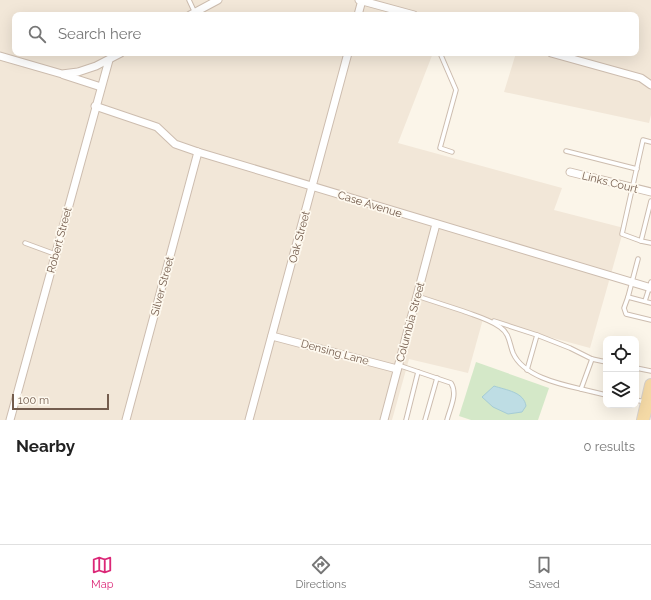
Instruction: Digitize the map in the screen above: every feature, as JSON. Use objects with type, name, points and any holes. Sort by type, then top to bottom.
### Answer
[{"type":"main road","points":[[643,420],[645,402],[651,385]]},
{"type":"street","points":[[197,12],[218,0]]},
{"type":"street","points":[[359,12],[361,0],[403,12]]},
{"type":"street","points":[[0,56],[101,87]]},
{"type":"street","points":[[62,74],[78,72],[116,56]]},
{"type":"street","name":"Oak Street","points":[[249,420],[347,56]]},
{"type":"street","points":[[562,56],[641,78],[651,85]]},
{"type":"street","name":"Robert Street","points":[[10,420],[95,106],[109,60]]},
{"type":"street","name":"Case Avenue","points":[[95,106],[157,127],[175,144],[198,152],[436,224],[650,286]]},
{"type":"street","name":"Silver Street","points":[[126,420],[198,152]]},
{"type":"street","name":"Links Court","points":[[570,172],[651,192]]},
{"type":"street","name":"Columbia Street","points":[[384,420],[436,224]]},
{"type":"street","name":"Densing Lane","points":[[272,336],[398,367]]},
{"type":"lane","points":[[189,0],[192,12]]},
{"type":"lane","points":[[441,56],[456,90],[440,148],[452,152]]},
{"type":"lane","points":[[651,142],[643,140],[622,234],[651,243]]},
{"type":"lane","points":[[566,151],[637,169]]},
{"type":"lane","points":[[641,241],[651,201]]},
{"type":"lane","points":[[25,243],[56,254]]},
{"type":"lane","points":[[638,259],[624,308],[626,314],[651,320]]},
{"type":"lane","points":[[645,301],[650,286]]},
{"type":"lane","points":[[417,296],[534,333],[592,359],[603,361]]},
{"type":"lane","points":[[628,297],[651,303]]},
{"type":"lane","points":[[489,320],[505,331],[511,342],[512,352],[517,361],[527,370],[560,384],[603,394]]},
{"type":"lane","points":[[527,370],[538,335]]},
{"type":"lane","points":[[581,389],[592,359]]},
{"type":"lane","points":[[398,367],[451,383],[454,388],[454,393],[447,420]]},
{"type":"lane","points":[[639,369],[651,371]]},
{"type":"lane","points":[[406,420],[418,372]]},
{"type":"lane","points":[[425,420],[437,378]]},
{"type":"shaded area","points":[[0,0],[651,0],[651,115],[649,123],[504,92],[515,56],[639,56],[639,12],[12,12],[12,56],[432,56],[398,143],[562,188],[554,210],[624,228],[590,348],[483,319],[468,373],[409,359],[392,420],[0,420]]},
{"type":"green space","points":[[476,362],[549,388],[538,420],[471,420],[459,416]]},
{"type":"water","points":[[494,386],[514,392],[522,398],[525,401],[526,406],[522,412],[508,414],[493,407],[482,397]]}]
